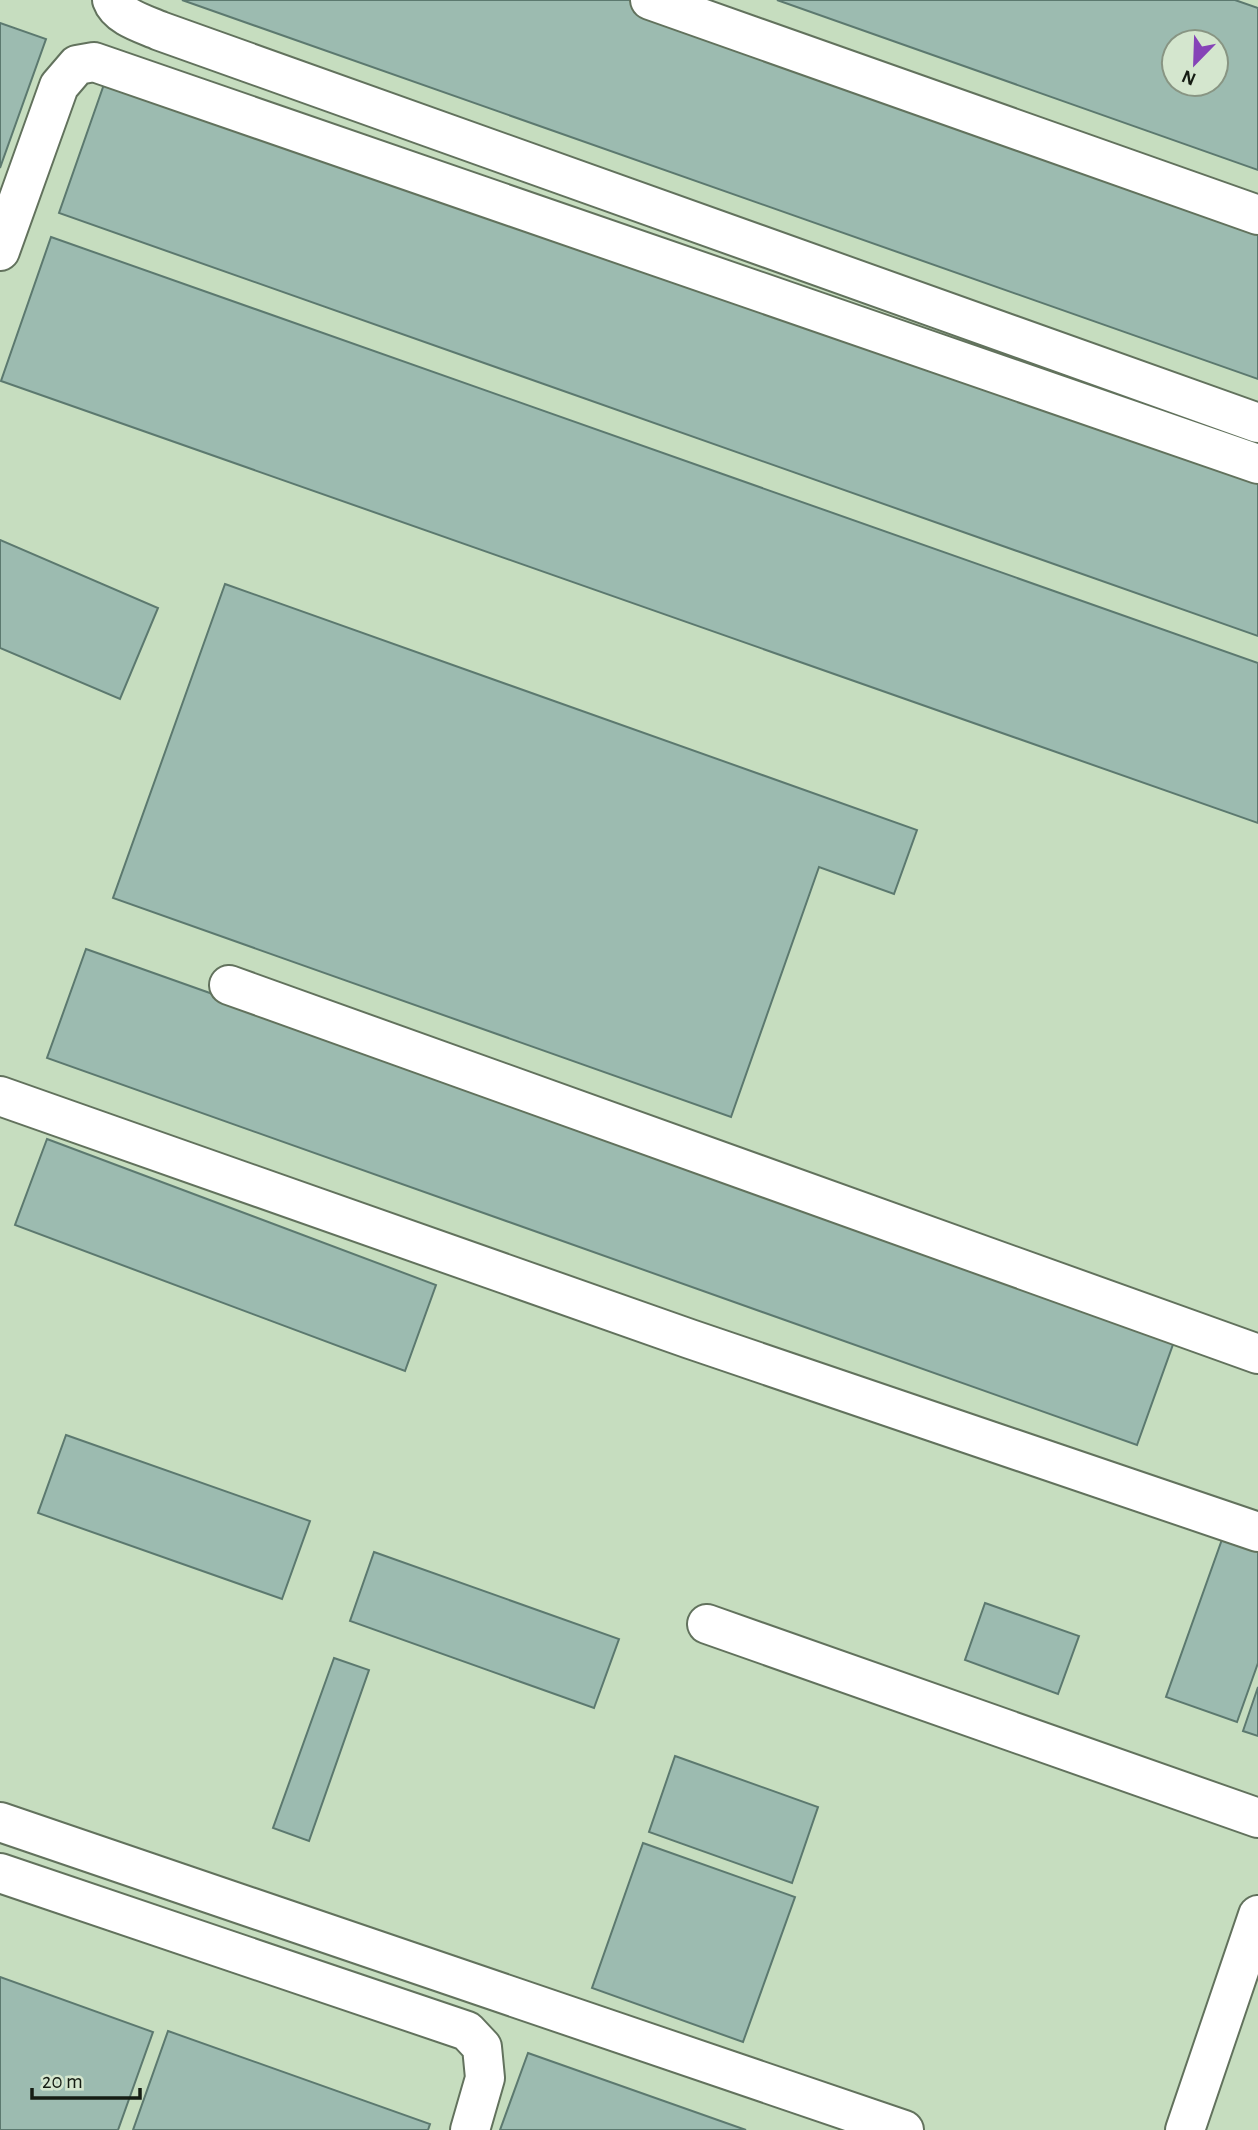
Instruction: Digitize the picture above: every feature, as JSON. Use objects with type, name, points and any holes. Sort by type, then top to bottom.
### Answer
[{"type":"lane","points":[[112,0],[114,7],[132,19],[160,31],[1258,423]]},
{"type":"lane","points":[[650,0],[1258,215]]},
{"type":"lane","points":[[0,251],[59,86],[77,65],[94,62],[1258,464]]},
{"type":"lane","points":[[229,985],[1258,1354]]},
{"type":"lane","points":[[0,1096],[677,1334],[1258,1532]]},
{"type":"lane","points":[[707,1624],[1258,1818]]},
{"type":"lane","points":[[0,1822],[904,2130]]},
{"type":"lane","points":[[0,1873],[467,2031],[482,2047],[485,2078],[470,2130]]},
{"type":"lane","points":[[1185,2130],[1258,1914]]},
{"type":"shaded area","points":[[0,0],[1258,0],[1258,2130],[0,2130]]},
{"type":"building","points":[[182,0],[639,0],[1258,218],[1258,379]]},
{"type":"building","points":[[777,0],[1235,0],[1258,8],[1258,170]]},
{"type":"building","points":[[0,23],[46,39],[0,168]]},
{"type":"building","points":[[109,70],[1258,474],[1258,636],[59,213]]},
{"type":"building","points":[[51,237],[1258,663],[1258,823],[1,381]]},
{"type":"building","points":[[0,540],[158,608],[120,699],[0,648]]},
{"type":"building","points":[[225,584],[917,830],[894,894],[819,867],[731,1117],[113,898]]},
{"type":"building","points":[[86,949],[1176,1336],[1137,1445],[47,1058]]},
{"type":"building","points":[[47,1139],[436,1285],[405,1371],[15,1225]]},
{"type":"building","points":[[66,1435],[310,1521],[282,1599],[38,1513]]},
{"type":"building","points":[[1225,1531],[1258,1543],[1258,1663],[1237,1722],[1166,1697]]},
{"type":"building","points":[[374,1552],[619,1639],[594,1708],[350,1621]]},
{"type":"building","points":[[985,1603],[1079,1636],[1058,1694],[965,1660]]},
{"type":"building","points":[[334,1658],[369,1670],[309,1841],[273,1828]]},
{"type":"building","points":[[1258,1687],[1258,1736],[1243,1731]]},
{"type":"building","points":[[675,1756],[818,1807],[792,1883],[649,1832]]},
{"type":"building","points":[[643,1843],[795,1897],[743,2042],[592,1988]]},
{"type":"building","points":[[0,1977],[153,2032],[118,2130],[0,2130]]},
{"type":"building","points":[[168,2031],[430,2124],[428,2130],[133,2130]]},
{"type":"building","points":[[528,2053],[746,2130],[500,2130]]}]
